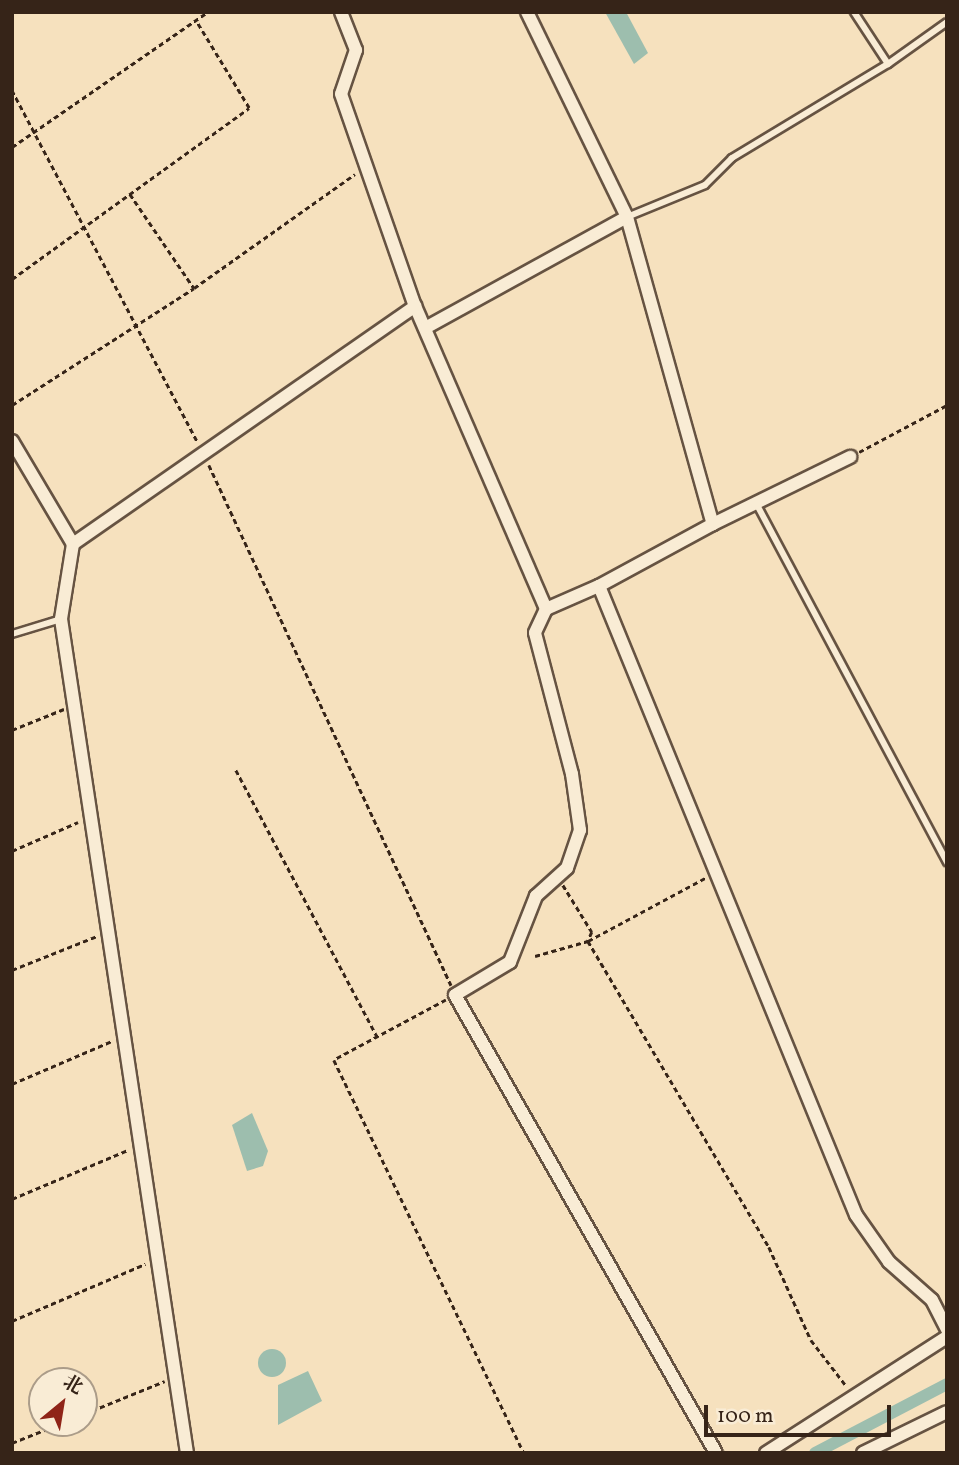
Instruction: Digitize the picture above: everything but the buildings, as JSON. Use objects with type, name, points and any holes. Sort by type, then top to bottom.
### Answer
[{"type":"street","points":[[341,12],[356,50],[341,94],[415,306],[546,609]]},
{"type":"street","points":[[527,12],[627,217],[713,524]]},
{"type":"street","points":[[425,328],[627,217]]},
{"type":"street","points":[[73,544],[415,306]]},
{"type":"street","points":[[12,441],[73,544],[61,619],[187,1453]]},
{"type":"street","points":[[716,1453],[455,995],[510,962],[536,896],[568,868],[580,830],[572,774],[535,633],[546,609],[599,586],[713,524],[850,457]]},
{"type":"street","points":[[599,586],[856,1215],[889,1262],[932,1300],[947,1329]]},
{"type":"street","points":[[766,1453],[947,1337]]},
{"type":"street","points":[[863,1453],[947,1412]]},
{"type":"lane","points":[[854,12],[888,64]]},
{"type":"lane","points":[[627,217],[705,185],[732,158],[888,64],[947,22]]},
{"type":"lane","points":[[755,503],[947,862]]},
{"type":"lane","points":[[12,634],[61,619]]},
{"type":"path","points":[[12,147],[208,12]]},
{"type":"path","points":[[12,279],[249,107],[195,21]]},
{"type":"path","points":[[12,90],[202,452],[455,995],[334,1060],[524,1453]]},
{"type":"path","points":[[12,405],[135,321],[194,288],[366,166]]},
{"type":"path","points":[[130,194],[194,288]]},
{"type":"path","points":[[850,457],[947,405]]},
{"type":"path","points":[[12,730],[74,704]]},
{"type":"path","points":[[236,770],[378,1037]]},
{"type":"path","points":[[12,851],[75,826],[90,809]]},
{"type":"path","points":[[535,957],[588,941],[716,872]]},
{"type":"path","points":[[558,876],[592,932],[588,941]]},
{"type":"path","points":[[12,970],[108,931]]},
{"type":"path","points":[[588,941],[769,1247],[811,1340],[854,1398]]},
{"type":"path","points":[[12,1084],[124,1036]]},
{"type":"path","points":[[12,1199],[141,1145]]},
{"type":"path","points":[[12,1321],[158,1258]]},
{"type":"path","points":[[98,1408],[176,1376]]},
{"type":"shaded area","points":[[605,12],[626,12],[648,53],[634,64]]},
{"type":"shaded area","points":[[252,1113],[268,1151],[263,1166],[247,1171],[232,1125]]},
{"type":"shaded area","points":[[272,1349],[282,1353],[286,1363],[282,1373],[272,1377],[262,1373],[258,1363],[262,1353]]},
{"type":"shaded area","points":[[308,1371],[322,1401],[278,1425],[278,1385]]},
{"type":"waterway","points":[[815,1453],[947,1384]]}]
